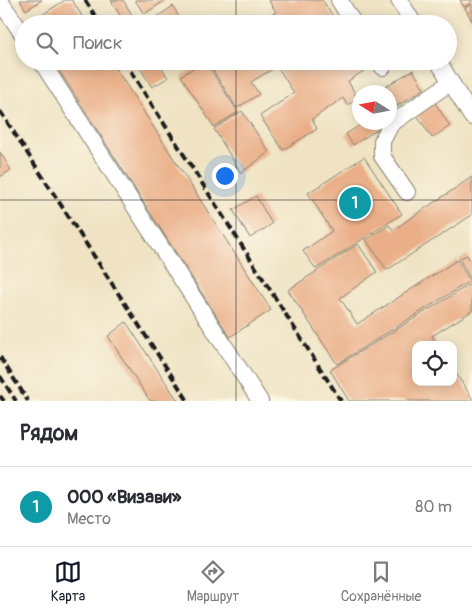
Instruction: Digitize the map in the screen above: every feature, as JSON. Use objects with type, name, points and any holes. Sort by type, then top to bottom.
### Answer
[{"type":"street","points":[[338,0],[348,15]]},
{"type":"street","points":[[400,0],[409,15]]},
{"type":"street","points":[[0,1],[15,23]]},
{"type":"street","points":[[47,70],[260,401]]},
{"type":"street","points":[[444,70],[472,117]]},
{"type":"street","points":[[407,192],[382,156],[382,141],[391,124],[451,82]]},
{"type":"building","points":[[20,0],[42,0],[26,10]]},
{"type":"building","points":[[65,0],[72,0],[81,15],[42,15]]},
{"type":"building","points":[[111,0],[123,0],[132,15],[120,15]]},
{"type":"building","points":[[135,0],[166,0],[144,14]]},
{"type":"building","points":[[322,0],[332,15],[271,15],[276,12],[269,1]]},
{"type":"building","points":[[460,0],[472,0],[472,2],[464,7]]},
{"type":"building","points":[[472,4],[472,21],[465,8]]},
{"type":"building","points":[[173,6],[178,15],[160,15]]},
{"type":"building","points":[[59,70],[117,70],[271,310],[230,337]]},
{"type":"building","points":[[141,70],[163,70],[168,78],[152,87]]},
{"type":"building","points":[[190,70],[211,70],[238,112],[214,127],[181,76]]},
{"type":"building","points":[[213,70],[271,70],[251,82],[259,94],[237,108]]},
{"type":"building","points":[[280,70],[365,70],[348,81],[352,88],[352,102],[347,105],[343,98],[312,119],[317,129],[283,150],[260,116],[294,93]]},
{"type":"building","points":[[413,70],[424,89],[397,106],[397,85],[388,85]]},
{"type":"building","points":[[435,103],[450,126],[432,138],[417,115]]},
{"type":"building","points":[[242,111],[269,152],[241,173],[214,129]]},
{"type":"building","points":[[352,130],[376,130],[353,145],[346,134]]},
{"type":"building","points":[[0,152],[11,170],[0,177]]},
{"type":"building","points":[[364,157],[402,214],[316,269],[303,251],[332,231],[308,193]]},
{"type":"building","points":[[472,177],[472,215],[387,270],[366,240],[389,225],[393,230]]},
{"type":"building","points":[[256,196],[272,224],[250,238],[233,210]]},
{"type":"building","points":[[358,244],[377,272],[340,298],[357,324],[457,260],[470,281],[337,364],[288,290]]},
{"type":"building","points":[[467,255],[472,263],[472,281],[459,259]]},
{"type":"building","points":[[472,283],[472,311],[432,336],[435,341],[412,341],[412,386],[457,386],[457,375],[472,398],[472,401],[349,401],[330,370]]},
{"type":"building","points":[[126,322],[178,401],[150,401],[108,336]]},
{"type":"railway","points":[[85,0],[94,15]]},
{"type":"railway","points":[[130,70],[341,401]]},
{"type":"railway","points":[[0,111],[188,401]]},
{"type":"railway","points":[[0,357],[28,401]]},
{"type":"railway","points":[[0,376],[16,401]]},
{"type":"railway","points":[[0,396],[4,401]]},
{"type":"place","name":"ООО «Визави»","points":[[355,203]]}]
